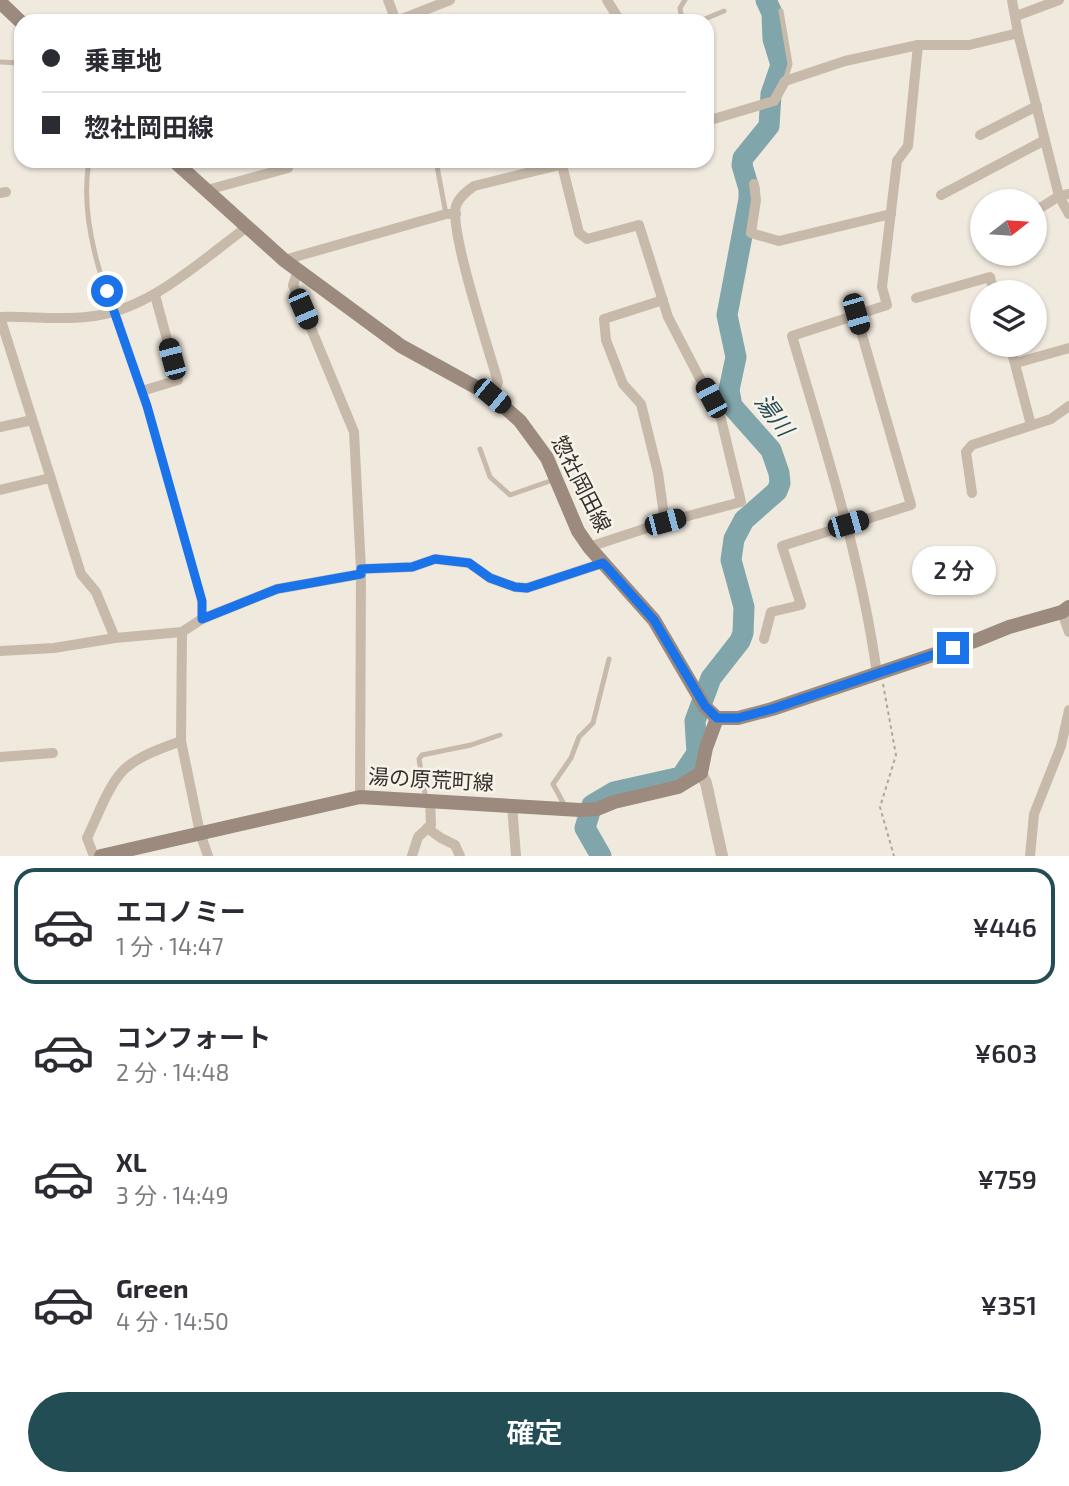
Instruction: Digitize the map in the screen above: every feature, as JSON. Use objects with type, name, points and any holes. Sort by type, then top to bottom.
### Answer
[{"type":"main road","points":[[0,2],[14,15]]},
{"type":"main road","name":"惣社岡田線","points":[[182,168],[298,271],[401,346],[492,396],[520,422],[536,441],[569,515],[589,547],[654,620],[705,706],[717,718]]},
{"type":"main road","points":[[701,773],[706,748],[717,718],[738,718],[772,709],[1065,609]]},
{"type":"main road","name":"湯の原荒町線","points":[[101,856],[360,797],[597,809],[614,802],[678,788],[701,773]]},
{"type":"street","points":[[414,14],[450,0]]},
{"type":"street","points":[[1012,0],[1045,141],[1069,214]]},
{"type":"street","points":[[1016,16],[1059,0]]},
{"type":"street","points":[[714,119],[774,101],[785,81],[845,61],[918,45],[968,45],[1018,33]]},
{"type":"street","points":[[879,673],[848,524],[792,336],[887,305],[883,287],[897,161],[908,146],[918,45]]},
{"type":"street","points":[[980,135],[1037,106]]},
{"type":"street","points":[[941,195],[1045,141]]},
{"type":"street","points":[[207,190],[288,168]]},
{"type":"street","points":[[284,260],[451,214],[464,193],[474,186],[546,168]]},
{"type":"street","points":[[563,168],[579,233],[587,239],[639,225],[668,317],[722,419],[741,502],[665,522],[589,547]]},
{"type":"street","points":[[754,184],[756,200],[751,233],[779,241],[891,214]]},
{"type":"street","points":[[1047,205],[1064,195]]},
{"type":"street","points":[[451,214],[498,382],[492,396]]},
{"type":"street","points":[[115,638],[96,592],[80,574],[0,317],[86,317],[114,311],[155,295],[247,227]]},
{"type":"street","points":[[298,271],[293,285],[354,432],[361,571],[360,797]]},
{"type":"street","points":[[916,298],[970,283]]},
{"type":"street","points":[[142,391],[178,380],[155,295]]},
{"type":"street","points":[[663,300],[604,319],[606,340],[622,384],[641,404],[658,473],[665,522]]},
{"type":"street","points":[[764,639],[771,612],[801,605],[782,546],[911,505],[856,314]]},
{"type":"street","points":[[1016,363],[1069,348]]},
{"type":"street","points":[[1014,357],[1031,425]]},
{"type":"street","points":[[972,493],[966,452],[972,445],[1051,419],[1069,406]]},
{"type":"street","points":[[0,427],[32,420]]},
{"type":"street","points":[[0,490],[50,478]]},
{"type":"street","points":[[0,651],[54,648],[115,638],[182,632],[202,619],[277,589],[361,571],[412,567],[435,559],[469,563],[490,578],[515,587],[527,588],[603,563]]},
{"type":"street","points":[[1065,609],[1069,632]]},
{"type":"street","points":[[182,632],[181,741],[200,833],[208,856]]},
{"type":"street","points":[[1030,856],[1034,814],[1061,746],[1069,710]]},
{"type":"street","points":[[94,856],[87,838],[126,767],[150,753],[181,741]]},
{"type":"street","points":[[0,757],[53,753]]},
{"type":"street","points":[[701,773],[706,783],[722,856]]},
{"type":"street","points":[[412,856],[418,837],[431,825],[428,799]]},
{"type":"street","points":[[512,805],[516,856]]},
{"type":"street","points":[[427,828],[455,845],[460,856]]},
{"type":"lane","points":[[714,14],[724,10]]},
{"type":"lane","points":[[782,11],[790,64],[785,81]]},
{"type":"lane","points":[[88,168],[88,217],[100,271],[142,391],[202,601],[202,619]]},
{"type":"lane","points":[[438,168],[451,214]]},
{"type":"lane","points":[[480,449],[490,477],[510,495],[555,479]]},
{"type":"lane","points":[[566,809],[553,784],[571,758],[579,737],[593,723],[609,659]]},
{"type":"lane","points":[[428,799],[419,759],[422,755],[500,736]]},
{"type":"path","points":[[879,673],[895,755],[880,807],[894,856]]},
{"type":"waterway","name":"湯川","points":[[601,856],[585,828],[592,805],[614,792],[681,777],[697,753],[695,721],[711,678],[740,641],[743,633],[744,607],[731,560],[734,539],[744,520],[777,491],[780,483],[771,450],[732,406],[729,390],[736,357],[727,315],[749,199],[743,158],[769,126],[771,94],[781,65],[773,39],[772,13],[766,0]]},
{"type":"route","points":[[107,291],[147,406],[202,601],[202,619],[277,589],[361,574],[361,569],[412,567],[435,559],[469,563],[490,578],[515,587],[527,588],[603,563],[654,620],[705,706],[717,718],[738,718],[772,709],[953,648]]}]
